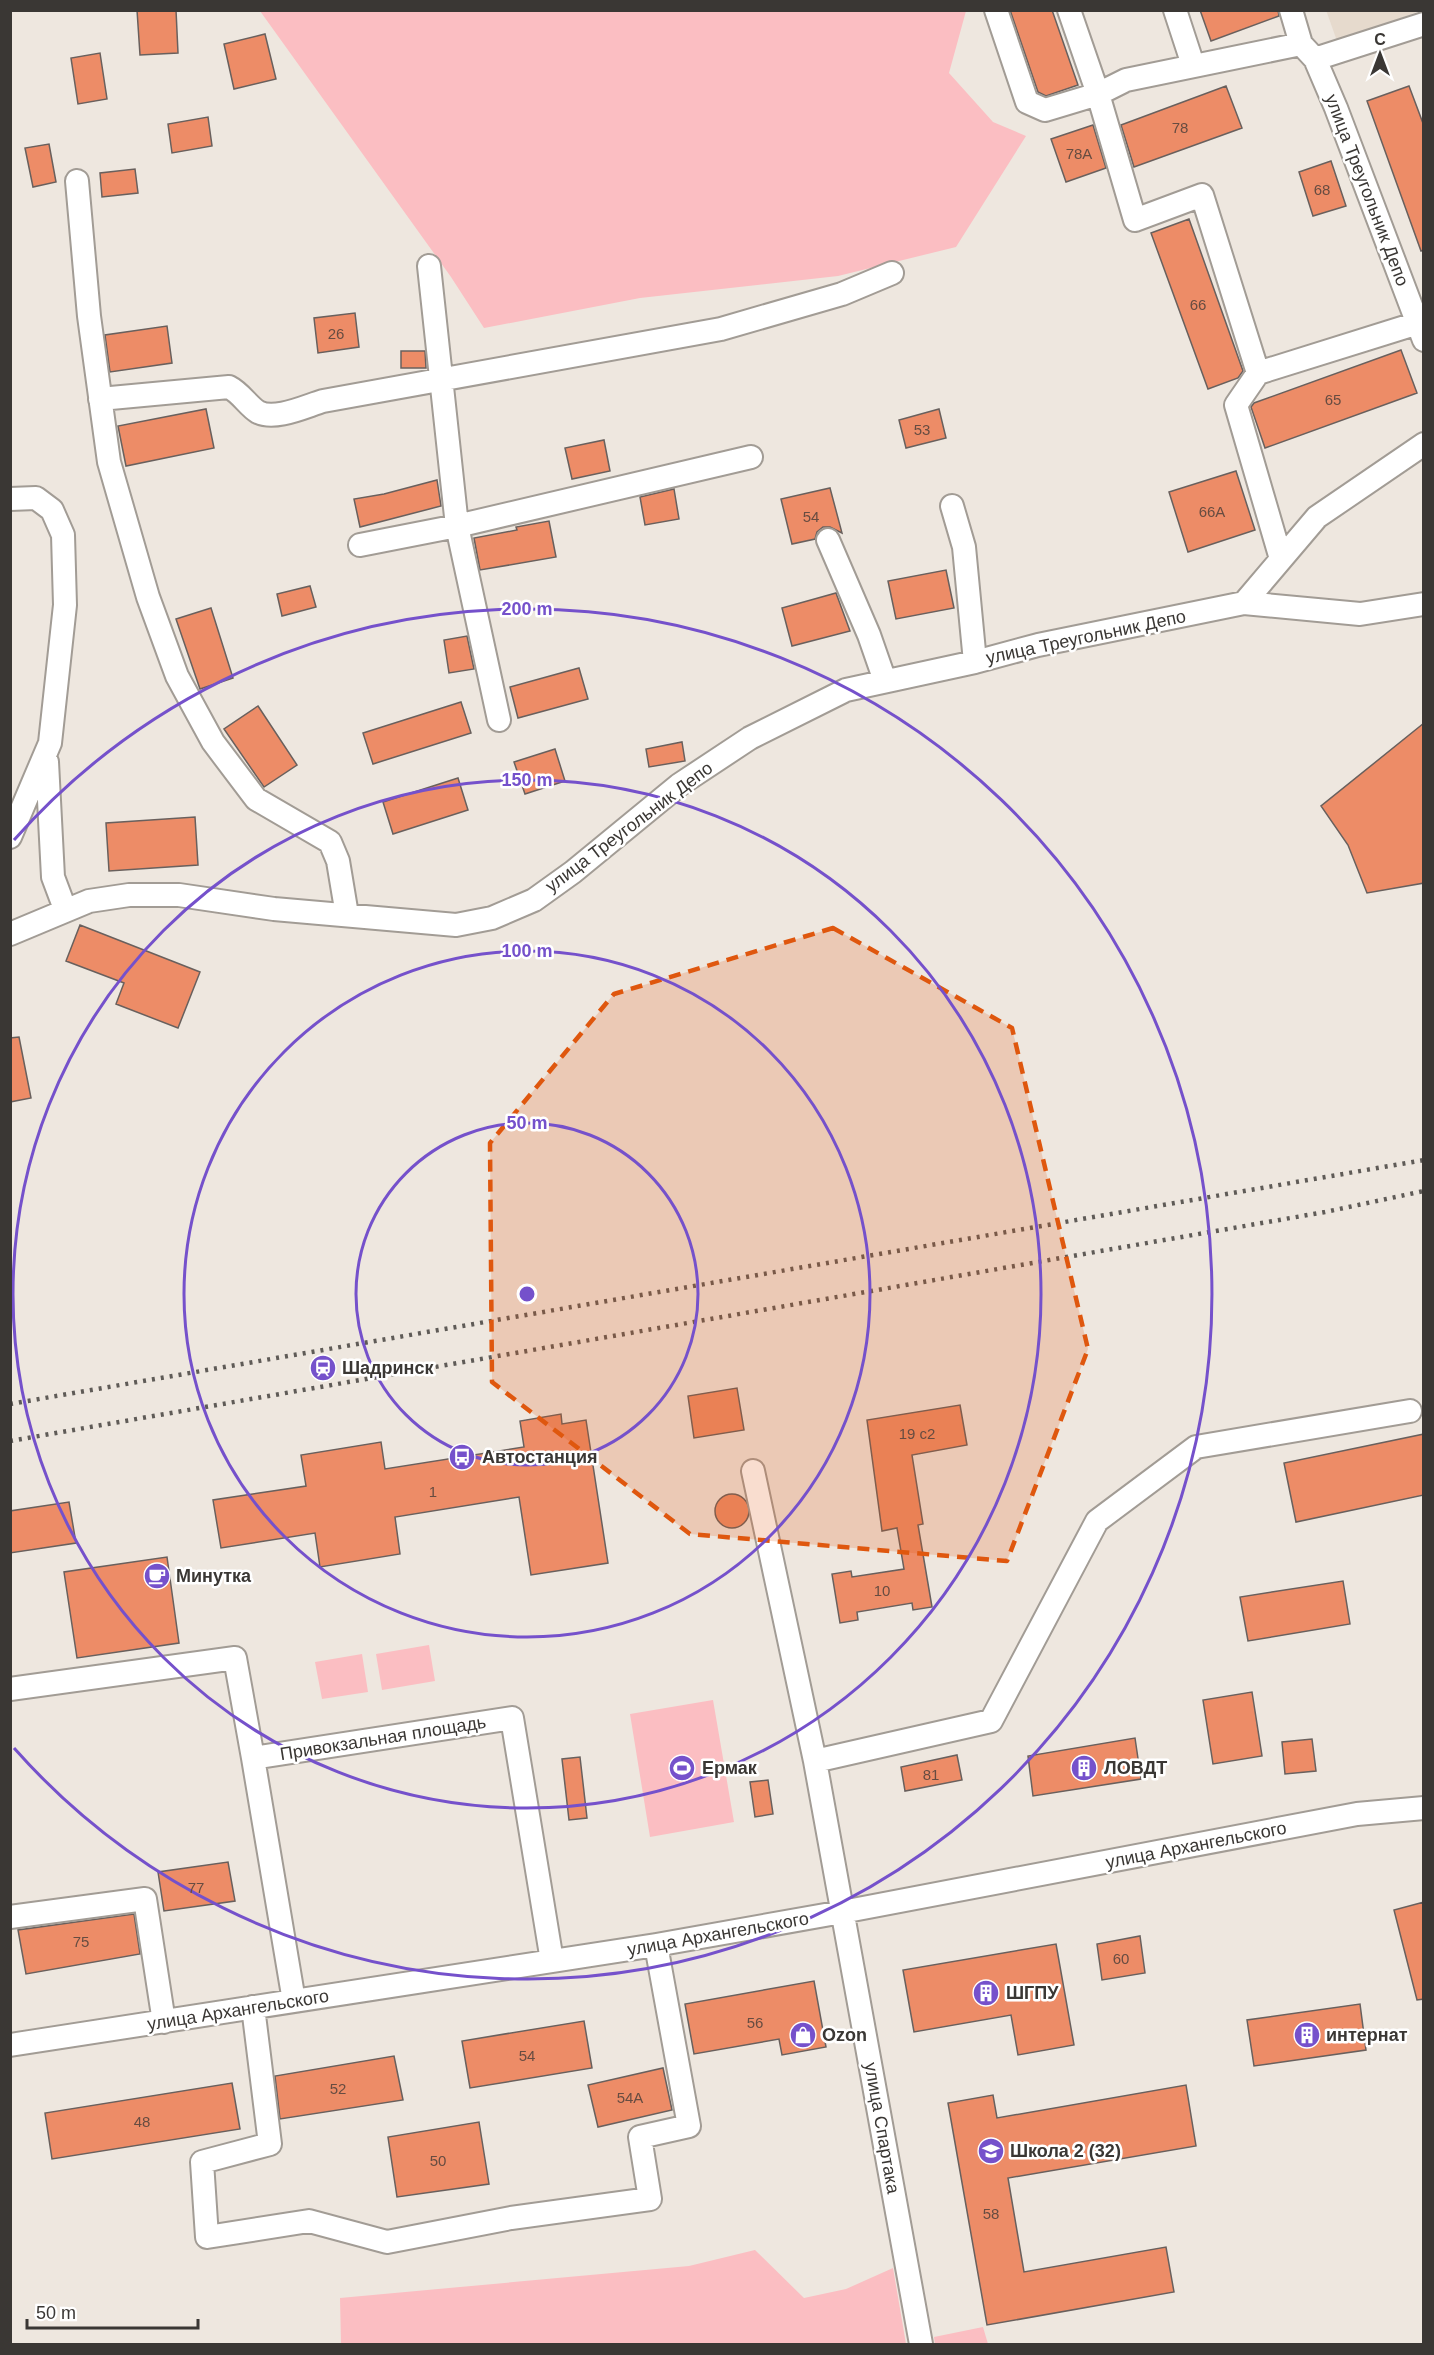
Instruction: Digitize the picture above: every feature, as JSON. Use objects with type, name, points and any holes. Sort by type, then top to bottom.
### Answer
[{"type":"street","points":[[996,10],[1027,102],[1045,110],[1098,94],[1126,80],[1193,65],[1308,52],[1424,24]]},
{"type":"street","points":[[1069,10],[1098,94],[1135,220],[1202,195],[1258,373]]},
{"type":"street","points":[[1175,10],[1193,65]]},
{"type":"street","name":"улица Треугольник Депо","points":[[1291,10],[1421,332]]},
{"type":"street","points":[[76,181],[109,462],[148,597],[177,676],[213,742],[256,799],[330,842],[338,861],[347,915]]},
{"type":"street","points":[[429,266],[457,526],[499,720]]},
{"type":"street","points":[[100,399],[230,387],[240,393],[258,412],[275,414],[323,401],[721,329],[842,294],[892,273]]},
{"type":"street","points":[[1281,559],[1236,405],[1258,373],[1421,332]]},
{"type":"street","points":[[1244,603],[1317,517],[1424,444]]},
{"type":"street","points":[[360,545],[457,526],[751,457]]},
{"type":"street","points":[[10,499],[36,498],[52,510],[63,535],[65,605],[50,744],[10,837]]},
{"type":"street","points":[[952,506],[964,547],[975,662]]},
{"type":"street","points":[[828,540],[869,635],[885,681]]},
{"type":"street","name":"улица Треугольник Депо","points":[[10,934],[65,909],[129,895],[179,895],[274,909],[456,925],[492,918],[534,900],[573,872],[679,785],[750,738],[846,690],[975,662],[1038,645],[1244,603],[1360,614],[1424,604]]},
{"type":"street","points":[[47,752],[53,877],[65,909]]},
{"type":"street","points":[[815,1761],[991,1720],[1097,1521],[1196,1447],[1410,1411]]},
{"type":"street","name":"улица Спартака","points":[[753,1471],[815,1761],[921,2344]]},
{"type":"street","points":[[10,1689],[235,1658],[253,1758]]},
{"type":"street","name":"Привокзальная площадь","points":[[294,2001],[253,1758],[512,1718],[552,1961]]},
{"type":"street","name":"улица Архангельского","points":[[10,2045],[656,1944],[842,1912],[1357,1814],[1424,1808]]},
{"type":"street","points":[[10,1917],[146,1899],[164,2022]]},
{"type":"street","points":[[253,2007],[270,2144],[202,2162],[207,2237],[309,2221],[387,2242],[511,2218],[650,2199],[640,2137],[689,2126],[656,1944]]},
{"type":"highlighted area","points":[[833,928],[1012,1028],[1088,1349],[1007,1561],[690,1534],[492,1382],[490,1143],[614,994]]},
{"type":"shaded area","points":[[1326,10],[1420,11],[1337,41]]},
{"type":"shaded area","points":[[260,11],[966,11],[949,73],[993,122],[1026,136],[956,247],[838,276],[640,298],[484,328],[451,277]]},
{"type":"shaded area","points":[[429,1645],[435,1681],[382,1690],[376,1654]]},
{"type":"shaded area","points":[[362,1654],[368,1692],[322,1699],[315,1662]]},
{"type":"shaded area","name":"Ермак","points":[[713,1700],[734,1822],[650,1837],[630,1714]]},
{"type":"shaded area","points":[[755,2250],[804,2298],[846,2289],[893,2268],[906,2344],[341,2344],[340,2298],[689,2266]]},
{"type":"shaded area","points":[[983,2327],[988,2344],[935,2344],[934,2337]]},
{"type":"building","points":[[137,10],[176,10],[178,53],[140,55]]},
{"type":"building","points":[[1010,10],[1052,10],[1078,85],[1046,96],[1038,92]]},
{"type":"building","points":[[1200,10],[1278,10],[1279,16],[1211,41]]},
{"type":"building","points":[[265,34],[276,79],[234,89],[224,44]]},
{"type":"building","points":[[100,53],[107,99],[78,104],[71,58]]},
{"type":"building","points":[[1226,86],[1242,128],[1134,167],[1121,125]]},
{"type":"building","points":[[1409,86],[1424,126],[1424,250],[1421,251],[1367,101]]},
{"type":"building","points":[[208,117],[212,146],[172,153],[168,124]]},
{"type":"building","points":[[1093,125],[1106,168],[1066,182],[1051,139]]},
{"type":"building","points":[[49,144],[56,182],[33,187],[25,148]]},
{"type":"building","points":[[1331,161],[1346,206],[1313,216],[1299,172]]},
{"type":"building","points":[[135,169],[138,193],[102,197],[100,173]]},
{"type":"building","points":[[1189,219],[1243,371],[1238,378],[1208,389],[1151,233]]},
{"type":"building","points":[[355,313],[359,347],[318,353],[314,318]]},
{"type":"building","points":[[167,326],[172,363],[110,372],[105,335]]},
{"type":"building","points":[[1401,350],[1417,393],[1265,448],[1251,407],[1254,403]]},
{"type":"building","points":[[401,351],[425,351],[426,368],[401,368]]},
{"type":"building","points":[[206,409],[214,448],[126,466],[118,426]]},
{"type":"building","points":[[939,409],[946,438],[906,448],[899,420]]},
{"type":"building","points":[[604,440],[610,471],[572,479],[565,448]]},
{"type":"building","points":[[1236,471],[1255,530],[1188,552],[1169,492]]},
{"type":"building","points":[[437,480],[441,506],[360,527],[354,499],[384,494]]},
{"type":"building","points":[[830,488],[842,533],[830,527],[823,527],[817,532],[815,539],[792,544],[781,499]]},
{"type":"building","points":[[674,489],[679,519],[645,525],[640,497]]},
{"type":"building","points":[[549,521],[556,557],[480,570],[474,538]]},
{"type":"building","points":[[946,570],[954,608],[896,619],[888,581]]},
{"type":"building","points":[[310,586],[316,607],[282,616],[277,594]]},
{"type":"building","points":[[836,593],[850,631],[792,646],[782,608]]},
{"type":"building","points":[[211,608],[233,678],[200,689],[176,619]]},
{"type":"building","points":[[467,636],[474,669],[449,673],[444,640]]},
{"type":"building","points":[[579,668],[588,699],[518,718],[510,687]]},
{"type":"building","points":[[461,702],[471,733],[373,764],[363,733]]},
{"type":"building","points":[[258,706],[297,765],[264,787],[224,729]]},
{"type":"building","points":[[1424,723],[1424,883],[1367,893],[1348,845],[1321,806]]},
{"type":"building","points":[[682,742],[685,761],[649,767],[646,749]]},
{"type":"building","points":[[555,749],[565,781],[525,794],[514,762]]},
{"type":"building","points":[[458,778],[468,810],[393,834],[383,802]]},
{"type":"building","points":[[195,817],[198,865],[109,871],[106,823]]},
{"type":"building","points":[[80,925],[200,972],[178,1028],[116,1004],[124,983],[66,961]]},
{"type":"building","points":[[19,1037],[31,1098],[10,1102],[10,1038]]},
{"type":"building","points":[[737,1388],[744,1430],[694,1438],[688,1396]]},
{"type":"building","points":[[960,1405],[967,1445],[912,1455],[923,1524],[918,1525],[932,1607],[913,1610],[912,1603],[857,1612],[858,1620],[840,1623],[832,1574],[851,1571],[852,1577],[904,1569],[897,1528],[882,1531],[867,1420]]},
{"type":"building","points":[[561,1414],[562,1424],[586,1420],[608,1563],[531,1575],[519,1497],[395,1517],[400,1554],[320,1567],[315,1533],[221,1548],[213,1500],[306,1486],[301,1455],[381,1442],[385,1469],[524,1447],[520,1421]]},
{"type":"building","points":[[1424,1434],[1424,1495],[1296,1522],[1284,1463]]},
{"type":"building","points":[[732,1494],[744,1499],[749,1511],[744,1523],[732,1528],[720,1523],[715,1511],[720,1499]]},
{"type":"building","points":[[69,1502],[76,1543],[10,1553],[10,1511]]},
{"type":"building","points":[[167,1557],[179,1643],[77,1658],[64,1572]]},
{"type":"building","points":[[1343,1581],[1350,1624],[1248,1641],[1240,1597]]},
{"type":"building","points":[[1252,1692],[1262,1756],[1213,1764],[1203,1700]]},
{"type":"building","name":"ЛОВДТ","points":[[1135,1738],[1141,1779],[1033,1796],[1028,1756]]},
{"type":"building","points":[[1312,1739],[1316,1771],[1285,1774],[1282,1742]]},
{"type":"building","points":[[957,1755],[962,1780],[905,1791],[901,1767]]},
{"type":"building","points":[[580,1757],[587,1818],[569,1820],[562,1759]]},
{"type":"building","points":[[768,1780],[773,1814],[755,1817],[750,1782]]},
{"type":"building","points":[[228,1862],[235,1901],[164,1911],[158,1872]]},
{"type":"building","points":[[1424,1902],[1424,1999],[1417,2000],[1394,1910]]},
{"type":"building","points":[[134,1914],[140,1954],[26,1974],[18,1930]]},
{"type":"building","points":[[1140,1936],[1145,1973],[1102,1980],[1097,1944]]},
{"type":"building","name":"ШГПУ","points":[[1056,1944],[1074,2045],[1018,2055],[1011,2015],[914,2032],[903,1970]]},
{"type":"building","points":[[814,1981],[826,2047],[782,2055],[779,2039],[694,2054],[685,2004]]},
{"type":"building","name":"интернат","points":[[1360,2004],[1366,2050],[1254,2066],[1247,2020]]},
{"type":"building","points":[[584,2021],[592,2068],[470,2088],[462,2041]]},
{"type":"building","points":[[394,2056],[403,2100],[280,2119],[275,2076]]},
{"type":"building","points":[[663,2068],[672,2110],[598,2127],[588,2085]]},
{"type":"building","points":[[232,2083],[240,2129],[52,2159],[45,2113]]},
{"type":"building","points":[[1186,2085],[1196,2146],[1008,2178],[1024,2272],[1166,2247],[1174,2292],[987,2325],[948,2103],[993,2095],[997,2118]]},
{"type":"building","points":[[479,2122],[489,2184],[397,2197],[388,2137]]},
{"type":"railway","points":[[10,1404],[1424,1160]]},
{"type":"railway","points":[[10,1441],[1325,1212],[1424,1191]]},
{"type":"place","name":"Шадринск","points":[[323,1368]]},
{"type":"place","name":"Автостанция","points":[[462,1457]]},
{"type":"place","name":"Минутка","points":[[157,1576]]},
{"type":"place","name":"Ермак","points":[[682,1768]]},
{"type":"place","name":"ЛОВДТ","points":[[1084,1768]]},
{"type":"place","name":"ШГПУ","points":[[986,1993]]},
{"type":"place","name":"Ozon","points":[[803,2035]]},
{"type":"place","name":"интернат","points":[[1307,2035]]},
{"type":"place","name":"Школа 2 (32)","points":[[991,2151]]}]
